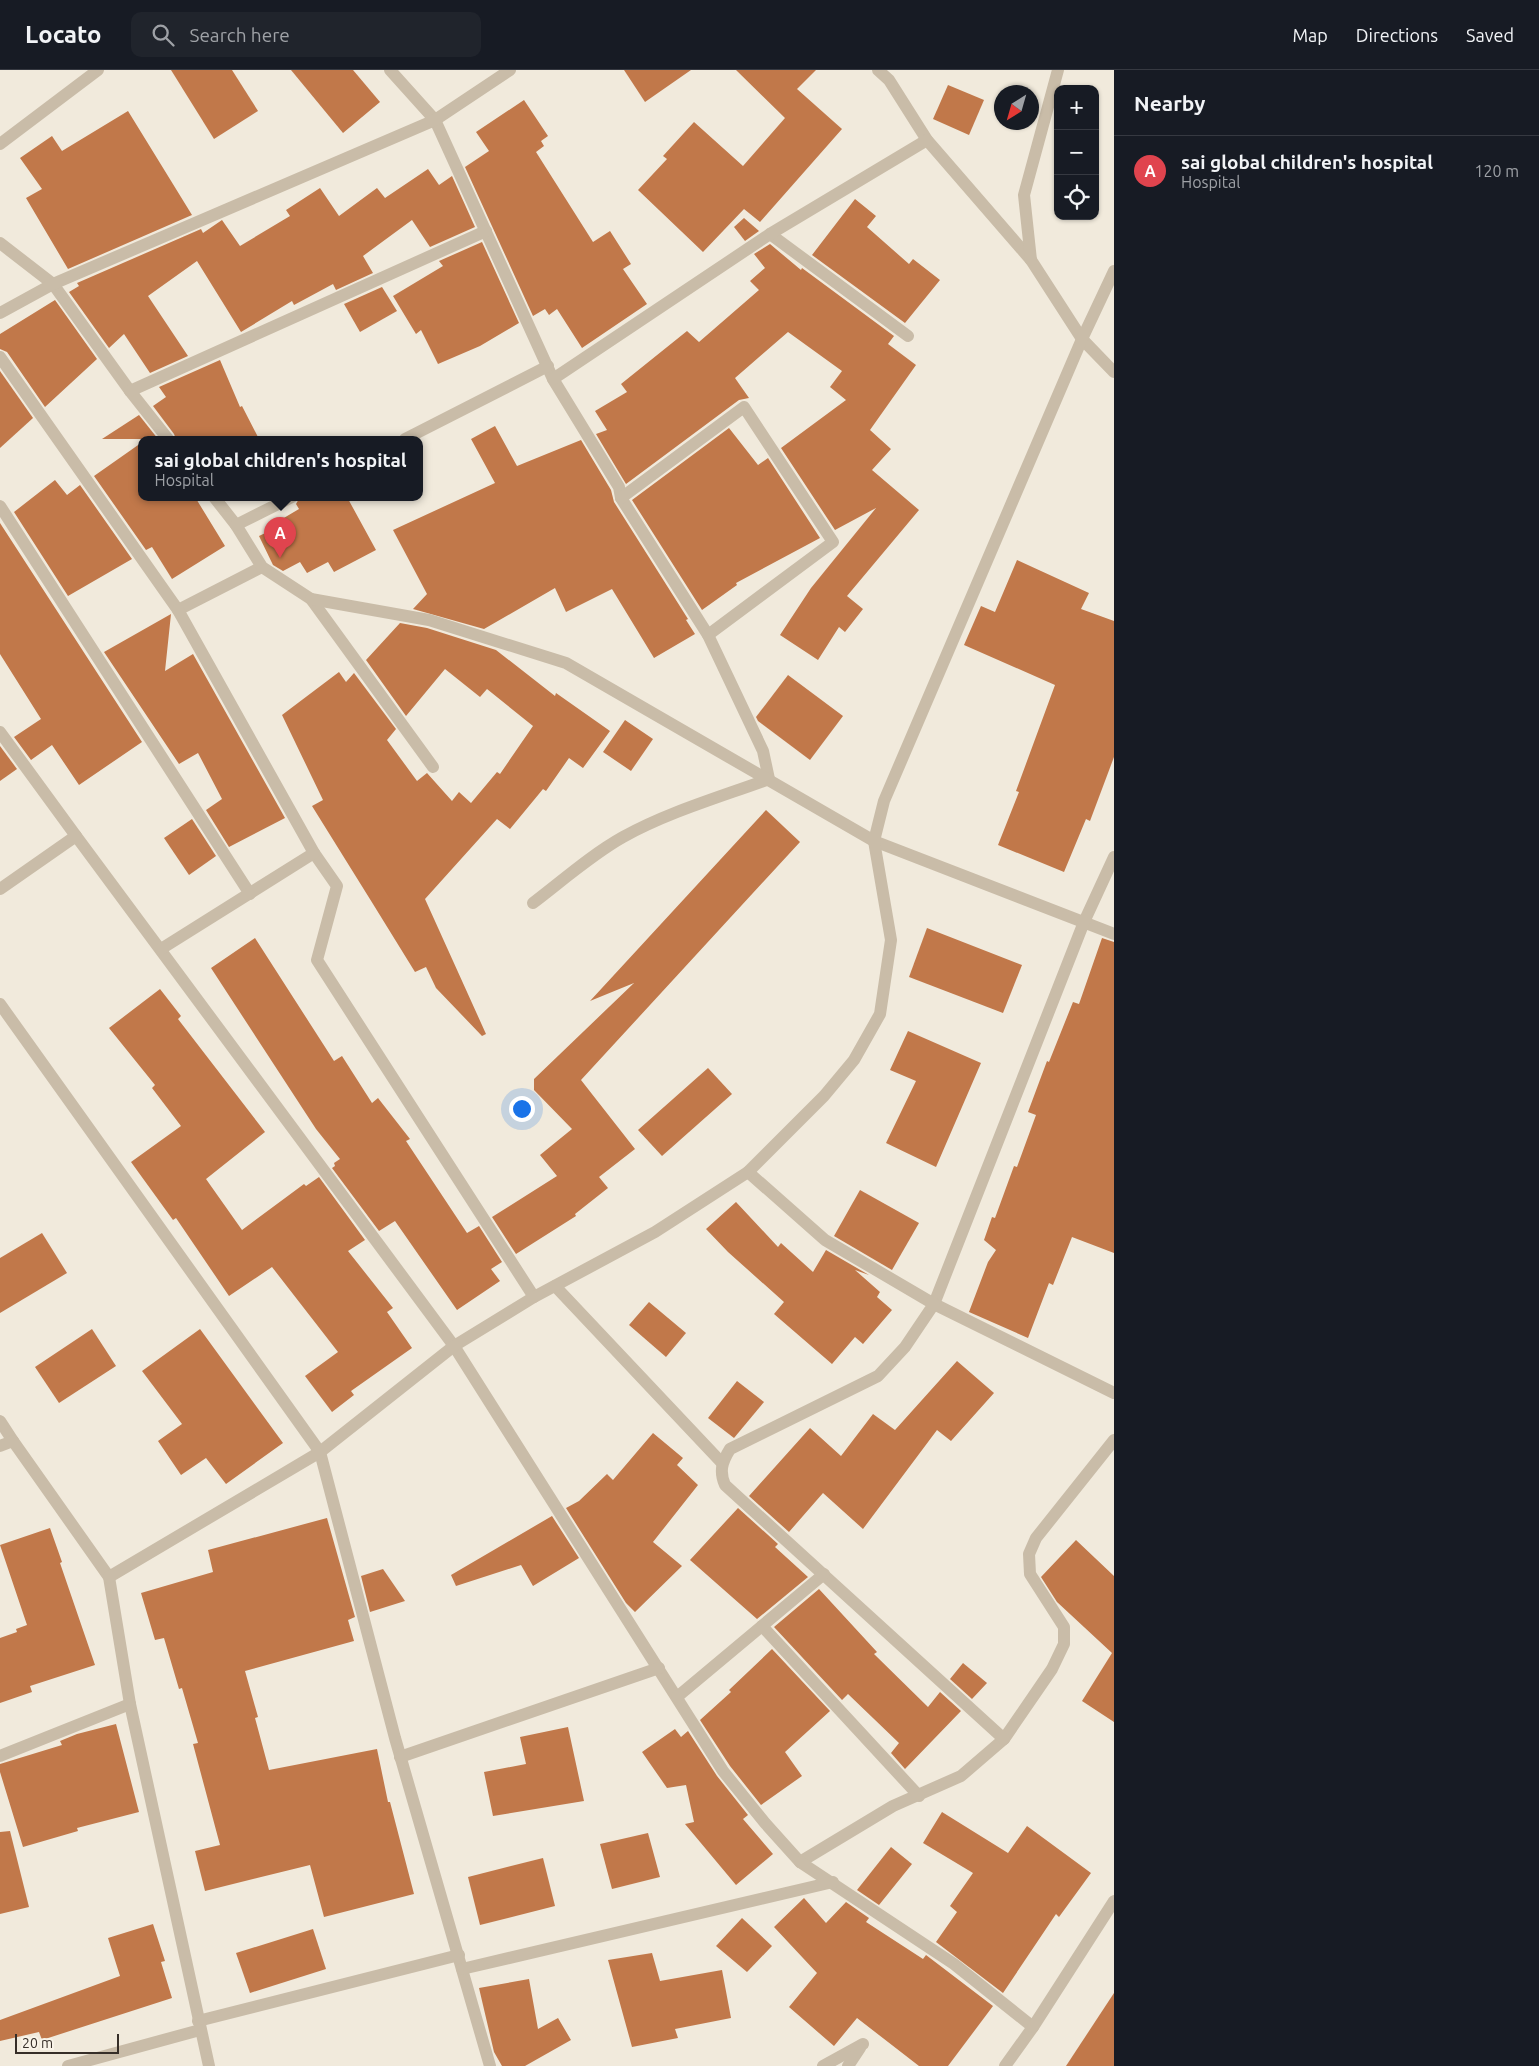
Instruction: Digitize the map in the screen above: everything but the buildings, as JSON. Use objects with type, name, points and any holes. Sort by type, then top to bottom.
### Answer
[{"type":"street","points":[[0,144],[98,70]]},
{"type":"street","points":[[390,70],[436,120],[553,379],[619,487],[621,498],[708,635],[763,751],[769,779]]},
{"type":"street","points":[[0,313],[53,284],[436,120],[510,70]]},
{"type":"street","points":[[878,70],[890,75],[927,140],[1031,260],[1082,339],[1114,372]]},
{"type":"street","points":[[1031,260],[1024,195],[1058,70]]},
{"type":"street","points":[[553,379],[770,234],[927,140]]},
{"type":"street","points":[[130,391],[486,231]]},
{"type":"street","points":[[770,234],[908,336]]},
{"type":"street","points":[[0,243],[53,284],[130,391],[166,436]]},
{"type":"street","points":[[109,1577],[320,1452],[454,1346],[534,1297],[656,1232],[748,1172],[824,1096],[854,1060],[880,1014],[891,940],[874,841],[884,801],[1082,339],[1114,271]]},
{"type":"street","points":[[0,357],[178,610],[314,853],[337,886],[317,960],[534,1297]]},
{"type":"street","points":[[411,436],[548,366]]},
{"type":"street","points":[[621,498],[744,407],[833,542],[708,635]]},
{"type":"street","points":[[217,501],[236,525],[262,567],[311,599],[433,767]]},
{"type":"street","points":[[236,525],[284,501]]},
{"type":"street","points":[[0,506],[250,894]]},
{"type":"street","points":[[178,610],[262,567]]},
{"type":"street","points":[[311,599],[429,620],[566,663],[874,841],[1114,934]]},
{"type":"street","points":[[0,732],[454,1346],[723,1771],[765,1823],[800,1862],[833,1882],[954,1964],[1033,2027]]},
{"type":"street","points":[[533,903],[622,837],[680,810],[769,779]]},
{"type":"street","points":[[0,888],[76,836]]},
{"type":"street","points":[[161,949],[314,853]]},
{"type":"street","points":[[1004,1739],[725,1485],[722,1477],[722,1463],[730,1450],[878,1376],[906,1348],[934,1304],[1084,922],[1114,857]]},
{"type":"street","points":[[0,1004],[320,1452],[400,1757],[490,2066]]},
{"type":"street","points":[[748,1172],[825,1240],[934,1304],[1114,1393]]},
{"type":"street","points":[[555,1286],[722,1463]]},
{"type":"street","points":[[0,1421],[109,1577],[130,1704],[209,2066]]},
{"type":"street","points":[[800,1862],[893,1806],[961,1776],[1004,1739],[1052,1669],[1064,1644],[1064,1627],[1030,1574],[1029,1554],[1036,1538],[1114,1440]]},
{"type":"street","points":[[0,1446],[13,1442]]},
{"type":"street","points":[[677,1697],[824,1574]]},
{"type":"street","points":[[762,1626],[919,1796]]},
{"type":"street","points":[[400,1757],[659,1668]]},
{"type":"street","points":[[0,1756],[130,1704]]},
{"type":"street","points":[[462,1969],[833,1882]]},
{"type":"street","points":[[1005,2066],[1033,2027],[1114,1901]]},
{"type":"street","points":[[68,2066],[199,2026],[458,1955]]},
{"type":"street","points":[[823,2066],[863,2044],[848,2066]]},
{"type":"place","name":"sai global children's hospital","points":[[280,558]]}]
